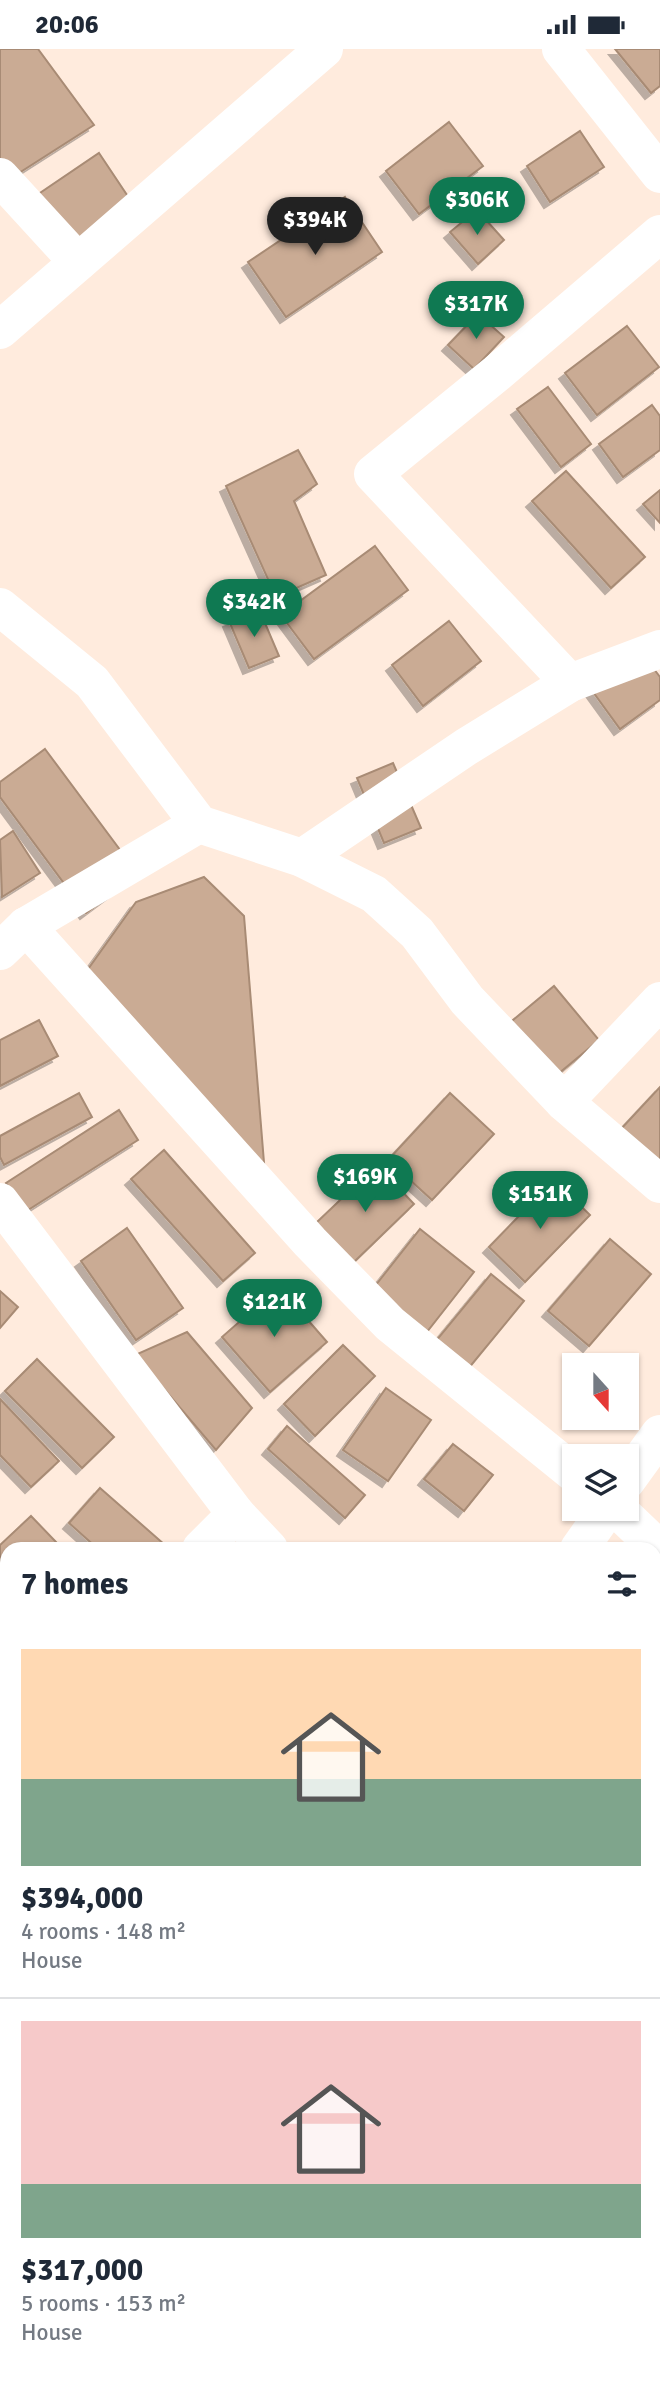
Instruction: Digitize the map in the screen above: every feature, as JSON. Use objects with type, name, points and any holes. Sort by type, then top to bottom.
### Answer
[{"type":"street","points":[[0,331],[324,49]]},
{"type":"street","points":[[561,49],[660,174]]},
{"type":"street","points":[[0,177],[78,262]]},
{"type":"street","points":[[569,683],[373,474],[660,234]]},
{"type":"street","points":[[0,607],[92,682],[199,824],[302,857],[374,894],[417,933],[467,1000],[564,1102],[660,1184]]},
{"type":"street","points":[[302,857],[466,747],[569,683],[660,649]]},
{"type":"street","points":[[199,824],[13,939],[390,1324],[562,1463]]},
{"type":"street","points":[[564,1102],[660,1002]]},
{"type":"street","points":[[0,1202],[236,1514],[262,1542]]},
{"type":"street","points":[[639,1463],[660,1434]]},
{"type":"street","points":[[208,1542],[236,1514]]},
{"type":"street","points":[[584,1542],[599,1521]]},
{"type":"street","points":[[630,1521],[652,1542]]},
{"type":"building","points":[[0,49],[38,49],[94,125],[8,180],[0,170]]},
{"type":"building","points":[[615,49],[660,49],[660,86],[651,93]]},
{"type":"building","points":[[449,122],[483,166],[419,214],[386,171]]},
{"type":"building","points":[[580,131],[604,167],[550,202],[527,166]]},
{"type":"building","points":[[99,153],[133,204],[68,248],[34,197]]},
{"type":"building","points":[[345,197],[382,252],[286,317],[248,262]]},
{"type":"building","points":[[477,210],[504,240],[478,264],[450,232]]},
{"type":"building","points":[[478,314],[504,337],[474,369],[448,345]]},
{"type":"building","points":[[627,326],[659,367],[597,415],[565,373]]},
{"type":"building","points":[[548,387],[591,444],[561,467],[517,409]]},
{"type":"building","points":[[652,405],[660,416],[660,450],[623,477],[599,444]]},
{"type":"building","points":[[298,450],[317,484],[294,501],[326,575],[276,597],[226,486]]},
{"type":"building","points":[[566,471],[645,557],[611,588],[532,501]]},
{"type":"building","points":[[660,490],[660,523],[643,504]]},
{"type":"building","points":[[375,546],[408,590],[314,659],[281,615]]},
{"type":"building","points":[[259,609],[279,656],[249,668],[229,621]]},
{"type":"building","points":[[449,621],[481,661],[423,706],[392,665]]},
{"type":"building","points":[[638,648],[660,677],[660,700],[620,729],[588,685]]},
{"type":"building","points":[[45,749],[138,874],[86,913],[0,797],[0,782]]},
{"type":"building","points":[[393,763],[421,828],[384,843],[357,778]]},
{"type":"building","points":[[13,831],[40,873],[2,897],[0,840]]},
{"type":"building","points":[[204,877],[244,916],[265,1175],[81,979],[136,902]]},
{"type":"building","points":[[554,986],[599,1040],[552,1079],[507,1025]]},
{"type":"building","points":[[39,1020],[58,1056],[0,1086],[0,1040]]},
{"type":"building","points":[[660,1087],[660,1168],[620,1130]]},
{"type":"building","points":[[79,1093],[92,1117],[4,1165],[0,1157],[0,1136]]},
{"type":"building","points":[[450,1093],[494,1134],[432,1200],[388,1160]]},
{"type":"building","points":[[119,1110],[138,1140],[25,1212],[6,1183]]},
{"type":"building","points":[[164,1150],[255,1253],[223,1281],[131,1179]]},
{"type":"building","points":[[377,1165],[414,1204],[354,1262],[316,1223]]},
{"type":"building","points":[[554,1180],[590,1215],[525,1282],[489,1247]]},
{"type":"building","points":[[127,1228],[183,1308],[136,1340],[81,1261]]},
{"type":"building","points":[[420,1229],[474,1272],[419,1342],[364,1300]]},
{"type":"building","points":[[610,1239],[651,1274],[589,1346],[548,1311]]},
{"type":"building","points":[[491,1274],[524,1301],[468,1369],[435,1342]]},
{"type":"building","points":[[279,1287],[327,1342],[270,1392],[222,1337]]},
{"type":"building","points":[[0,1291],[18,1307],[0,1328]]},
{"type":"building","points":[[187,1332],[252,1408],[216,1450],[135,1355]]},
{"type":"building","points":[[343,1345],[375,1376],[315,1436],[284,1404]]},
{"type":"building","points":[[37,1359],[114,1437],[82,1468],[5,1391]]},
{"type":"building","points":[[386,1388],[431,1420],[388,1481],[343,1450]]},
{"type":"building","points":[[0,1399],[59,1461],[31,1487],[0,1455]]},
{"type":"building","points":[[287,1426],[365,1495],[345,1518],[268,1449]]},
{"type":"building","points":[[453,1444],[493,1475],[464,1511],[424,1479]]},
{"type":"building","points":[[100,1488],[162,1542],[90,1542],[69,1523]]},
{"type":"building","points":[[31,1516],[56,1542],[3,1542]]}]
